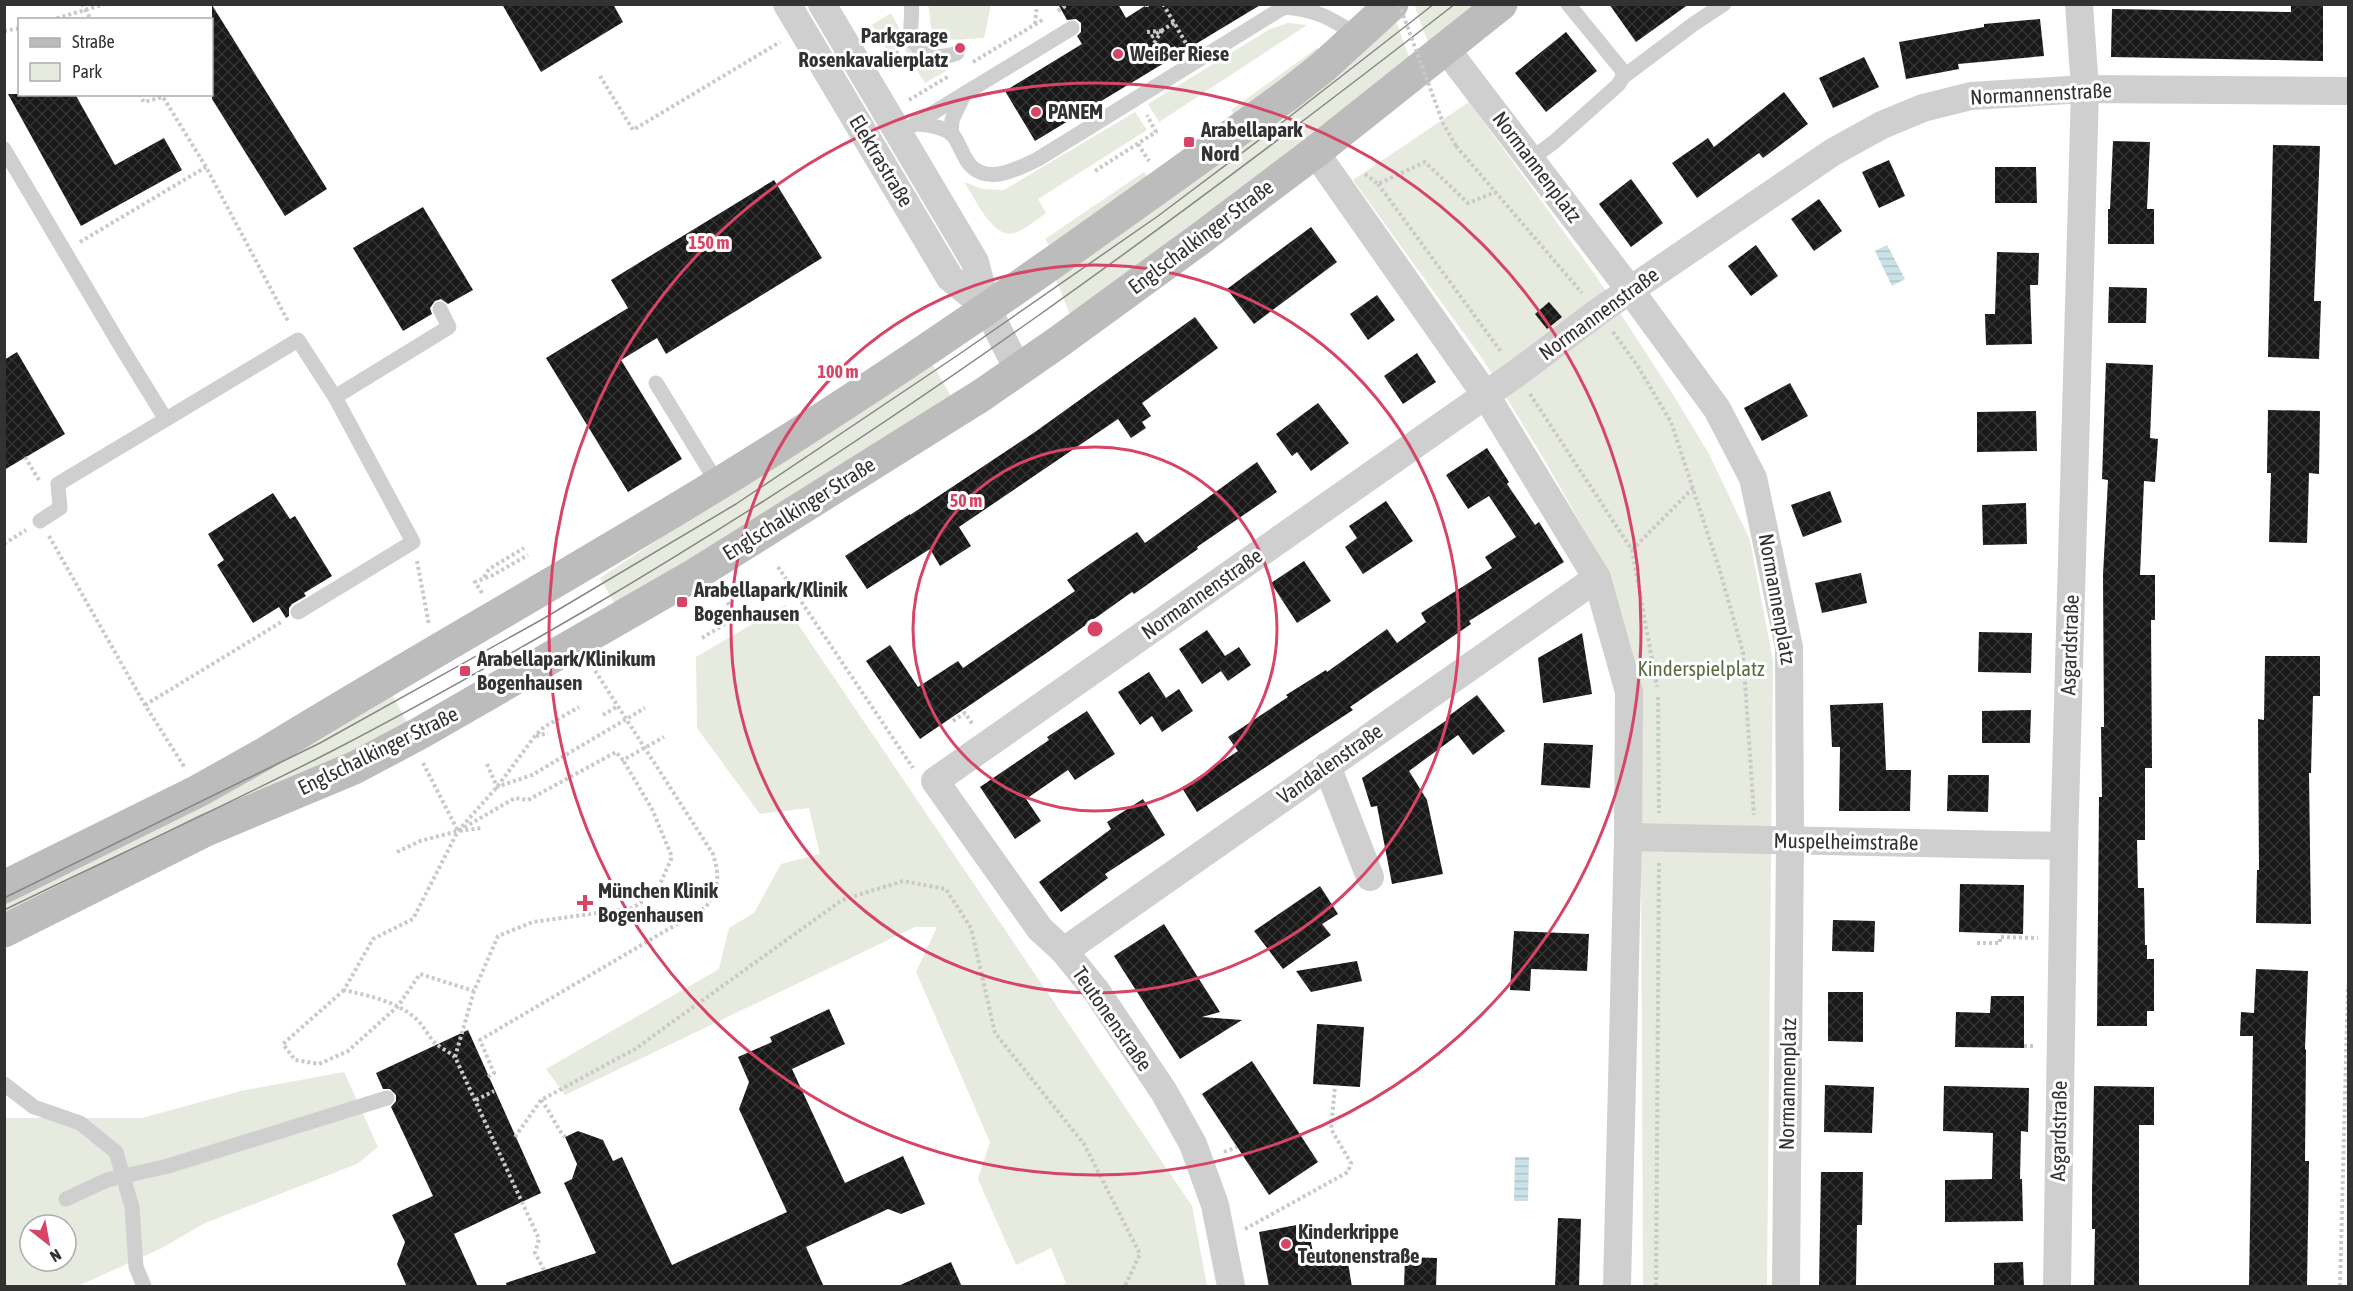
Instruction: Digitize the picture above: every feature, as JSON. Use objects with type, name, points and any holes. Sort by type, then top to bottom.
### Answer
[{"type":"main road","name":"Englschalkinger Straße","points":[[4,931],[206,830],[354,768],[420,733],[696,574],[982,395],[1147,279],[1315,152],[1501,4]]},
{"type":"main road","points":[[4,887],[198,791],[264,754],[718,484],[987,308],[1290,93],[1371,17]]},
{"type":"street","name":"Elektrastraße","points":[[787,4],[950,278],[987,308]]},
{"type":"street","name":"Elektrastraße","points":[[822,4],[907,129],[975,262],[987,308],[1018,370]]},
{"type":"street","name":"Asgardstraße","points":[[2057,1287],[2064,846],[2085,89],[2079,4]]},
{"type":"street","name":"Normannenplatz","points":[[1446,49],[1630,290],[1717,409],[1753,478],[1790,647],[1786,1287]]},
{"type":"street","name":"Normannenstraße","points":[[935,781],[1517,373],[1598,312],[1833,152],[1882,124],[1923,108],[1971,96],[2085,89],[2349,91]]},
{"type":"street","points":[[1315,152],[1485,394],[1597,578],[1629,692],[1628,837],[1617,1287]]},
{"type":"street","name":"Vandalenstraße","points":[[1064,951],[1597,578]]},
{"type":"street","points":[[1327,766],[1370,877]]},
{"type":"street","name":"Teutonenstraße","points":[[935,781],[1040,929],[1064,951],[1096,992],[1164,1092],[1193,1144],[1215,1205],[1231,1287]]},
{"type":"street","name":"Muspelheimstraße","points":[[1628,837],[2064,846]]},
{"type":"lane","points":[[911,4],[912,34],[921,50],[936,57],[947,57],[957,53]]},
{"type":"lane","points":[[1568,4],[1622,70],[1623,77]]},
{"type":"lane","points":[[1531,159],[1618,86],[1623,77],[1724,4]]},
{"type":"lane","points":[[907,129],[937,126],[951,134],[972,167],[991,175],[1014,171],[1038,159],[1287,6],[1311,10],[1334,20],[1371,17]]},
{"type":"lane","points":[[874,149],[1072,28]]},
{"type":"lane","points":[[951,134],[952,120],[964,94]]},
{"type":"lane","points":[[7,157],[165,418]]},
{"type":"lane","points":[[335,396],[449,327],[440,309]]},
{"type":"lane","points":[[40,521],[60,508],[58,484],[298,340],[335,396],[413,542],[298,612]]},
{"type":"lane","points":[[656,382],[718,484]]},
{"type":"lane","points":[[4,1084],[34,1107],[80,1123],[116,1152],[132,1207],[136,1267],[144,1287]]},
{"type":"lane","points":[[66,1199],[107,1180],[168,1166],[387,1098]]},
{"type":"path","points":[[82,4],[90,18]]},
{"type":"path","points":[[58,18],[105,4]]},
{"type":"path","points":[[970,64],[1068,4]]},
{"type":"path","points":[[1163,4],[1197,61]]},
{"type":"path","points":[[1399,4],[1443,123],[1456,146],[1598,312],[1637,365],[1671,422],[1719,568],[1743,652],[1758,841]]},
{"type":"path","points":[[1151,38],[1174,23]]},
{"type":"path","points":[[1147,32],[1162,31]]},
{"type":"path","points":[[1154,43],[1162,31]]},
{"type":"path","points":[[600,76],[633,130],[788,37]]},
{"type":"path","points":[[879,64],[900,51],[902,55]]},
{"type":"path","points":[[903,104],[951,75]]},
{"type":"path","points":[[140,96],[144,102],[163,97],[206,167],[298,340]]},
{"type":"path","points":[[1138,144],[1150,161]]},
{"type":"path","points":[[1095,171],[1129,150]]},
{"type":"path","points":[[1378,184],[1425,162],[1468,203],[1496,192]]},
{"type":"path","points":[[65,251],[206,167]]},
{"type":"path","points":[[1361,171],[1378,184],[1517,373],[1632,550],[1658,690],[1656,1287]]},
{"type":"path","points":[[1632,550],[1693,488]]},
{"type":"path","points":[[40,521],[145,705],[187,771]]},
{"type":"path","points":[[413,542],[428,623]]},
{"type":"path","points":[[524,548],[489,569],[483,578],[493,575],[528,555]]},
{"type":"path","points":[[778,567],[919,777],[935,781]]},
{"type":"path","points":[[702,638],[736,617],[724,596]]},
{"type":"path","points":[[145,705],[298,612]]},
{"type":"path","points":[[488,1077],[494,1073],[480,1040],[706,907],[718,887],[713,854],[590,662]]},
{"type":"path","points":[[474,991],[420,974],[398,1006],[348,1051],[319,1064],[295,1060],[283,1044],[344,990],[373,939],[412,919],[458,831],[497,787],[535,736],[544,727],[579,706]]},
{"type":"path","points":[[603,716],[618,706]]},
{"type":"path","points":[[497,787],[532,776],[645,708]]},
{"type":"path","points":[[535,736],[548,733]]},
{"type":"path","points":[[623,760],[664,737]]},
{"type":"path","points":[[455,1057],[474,991],[498,936],[533,922],[633,908],[657,891],[672,857],[652,808],[616,752],[528,800],[515,798],[458,831]]},
{"type":"path","points":[[420,757],[458,831]]},
{"type":"path","points":[[487,764],[497,787]]},
{"type":"path","points":[[397,852],[420,841],[458,831],[482,828]]},
{"type":"path","points":[[515,1137],[541,1100],[635,1049],[842,900],[903,881],[946,889],[971,928],[995,1033],[1084,1144],[1140,1254],[1125,1287]]},
{"type":"path","points":[[1977,943],[2000,943],[2000,937],[2063,938]]},
{"type":"path","points":[[2340,1287],[2349,985]]},
{"type":"path","points":[[344,990],[398,1006],[413,1016],[429,1032],[434,1041],[455,1057],[539,1239],[535,1253],[544,1270]]},
{"type":"path","points":[[1221,1236],[1236,1234],[1348,1172],[1351,1164],[1331,1129],[1335,1086]]},
{"type":"path","points":[[476,1100],[494,1091]]},
{"type":"path","points":[[541,1100],[549,1109],[565,1137]]},
{"type":"green space","points":[[1414,4],[1483,5],[1430,48]]},
{"type":"green space","points":[[928,5],[991,5],[984,38],[949,39],[936,36],[932,30]]},
{"type":"green space","points":[[891,13],[907,42],[920,58],[929,63],[950,65],[951,68],[925,83],[902,45],[889,53],[872,25]]},
{"type":"green space","points":[[1395,18],[1411,63],[1071,317],[1055,277]]},
{"type":"green space","points":[[1288,23],[1307,25],[1159,122],[1148,104],[1270,29]]},
{"type":"green space","points":[[1317,48],[1321,53],[1235,116],[1231,110]]},
{"type":"green space","name":"Kinderspielplatz","points":[[1469,102],[1596,276],[1674,396],[1709,454],[1750,540],[1773,661],[1767,1286],[1643,1286],[1641,861],[1610,575],[1544,459],[1484,361],[1353,180]]},
{"type":"green space","points":[[1135,112],[1147,130],[1038,199],[1046,213],[1018,232],[1006,233],[992,224],[964,182],[982,189],[1004,190]]},
{"type":"green space","points":[[1144,172],[1148,178],[1049,245],[1045,239]]},
{"type":"green space","points":[[930,360],[951,396],[616,606],[600,578]]},
{"type":"green space","points":[[785,605],[1192,1206],[1207,1286],[1061,1286],[1066,1283],[1051,1248],[1016,1265],[978,1179],[990,1142],[916,972],[937,927],[915,927],[565,1095],[546,1069],[719,969],[729,928],[754,913],[781,864],[820,854],[809,808],[760,814],[697,728],[696,657]]},
{"type":"green space","points":[[389,689],[409,726],[5,921],[5,895]]},
{"type":"green space","points":[[344,1072],[378,1147],[357,1164],[205,1223],[162,1248],[78,1286],[5,1286],[5,1118],[142,1118],[241,1091]]},
{"type":"water","points":[[1887,245],[1905,279],[1892,286],[1875,251]]},
{"type":"water","points":[[1515,1157],[1529,1157],[1528,1201],[1514,1201]]},
{"type":"building","points":[[502,4],[613,4],[623,22],[541,72]]},
{"type":"building","points":[[1058,4],[1118,4],[1126,18],[1148,4],[1262,4],[1035,141],[1005,91],[1082,44],[1077,36],[1081,32],[1081,23],[1076,19],[1067,20]]},
{"type":"building","points":[[1609,4],[1689,4],[1636,42]]},
{"type":"building","points":[[2291,4],[2323,4],[2323,61],[2111,57],[2112,9],[2291,12]]},
{"type":"building","points":[[212,5],[327,189],[285,216],[212,99]]},
{"type":"building","points":[[2040,19],[2044,56],[1958,64],[1959,69],[1906,79],[1899,42],[1984,27],[1984,24]]},
{"type":"building","points":[[1566,32],[1597,71],[1546,112],[1515,73]]},
{"type":"building","points":[[1864,57],[1879,87],[1833,108],[1819,78]]},
{"type":"building","points":[[1784,92],[1808,124],[1763,158],[1759,153],[1697,198],[1672,163],[1708,138],[1714,147]]},
{"type":"building","points":[[8,94],[76,96],[115,165],[164,138],[182,170],[81,226]]},
{"type":"building","points":[[2113,141],[2150,142],[2147,209],[2154,209],[2154,244],[2108,244]]},
{"type":"building","points":[[2273,145],[2320,146],[2314,301],[2321,301],[2319,359],[2268,357]]},
{"type":"building","points":[[1889,160],[1905,196],[1879,208],[1862,172]]},
{"type":"building","points":[[1995,167],[2036,167],[2037,203],[1995,203]]},
{"type":"building","points":[[1631,179],[1663,223],[1631,247],[1599,204]]},
{"type":"building","points":[[774,180],[822,258],[666,354],[657,338],[621,360],[682,459],[628,492],[546,358],[628,308],[611,280]]},
{"type":"building","points":[[1819,199],[1842,231],[1814,251],[1791,219]]},
{"type":"building","points":[[423,207],[473,290],[448,304],[441,299],[435,301],[430,308],[432,314],[403,331],[353,248]]},
{"type":"building","points":[[1311,227],[1337,262],[1254,324],[1227,289]]},
{"type":"building","points":[[1756,245],[1778,276],[1751,296],[1728,266]]},
{"type":"building","points":[[1997,252],[2039,253],[2038,285],[2030,285],[2032,344],[1986,345],[1985,314],[1995,314]]},
{"type":"building","points":[[2109,287],[2147,288],[2146,323],[2108,323]]},
{"type":"building","points":[[1377,295],[1395,320],[1368,340],[1350,314]]},
{"type":"building","points":[[1549,302],[1562,317],[1547,329],[1535,314]]},
{"type":"building","points":[[1195,317],[1218,348],[1142,403],[1151,416],[1142,422],[1146,428],[1131,438],[1118,419],[959,527],[971,546],[940,566],[930,549],[867,589],[845,556],[1035,432]]},
{"type":"building","points":[[17,352],[65,434],[4,470],[4,360]]},
{"type":"building","points":[[1417,353],[1436,382],[1403,404],[1384,376]]},
{"type":"building","points":[[2106,363],[2153,365],[2150,438],[2158,439],[2155,482],[2144,481],[2140,575],[2155,575],[2155,620],[2151,620],[2152,768],[2145,768],[2145,840],[2137,840],[2138,888],[2144,888],[2147,959],[2154,959],[2154,1011],[2147,1011],[2147,1026],[2097,1026],[2099,797],[2102,797],[2101,727],[2104,727],[2103,575],[2108,480],[2102,479]]},
{"type":"building","points":[[1790,383],[1808,416],[1762,441],[1744,408]]},
{"type":"building","points":[[1318,403],[1349,443],[1311,471],[1297,452],[1292,456],[1276,434]]},
{"type":"building","points":[[2268,410],[2320,411],[2319,474],[2309,473],[2307,543],[2269,542],[2271,473],[2267,473]]},
{"type":"building","points":[[2036,411],[2037,451],[1977,452],[1977,412]]},
{"type":"building","points":[[1487,448],[1509,482],[1507,484],[1535,525],[1539,522],[1564,562],[1469,621],[1471,624],[1350,707],[1353,710],[1197,812],[1182,788],[1238,751],[1228,737],[1288,697],[1286,695],[1326,670],[1327,672],[1387,629],[1397,643],[1426,622],[1421,613],[1492,568],[1485,557],[1516,537],[1489,496],[1468,509],[1446,475]]},
{"type":"building","points":[[1257,462],[1277,492],[1134,594],[1132,592],[920,739],[866,661],[890,645],[918,687],[958,661],[963,668],[1075,591],[1067,580],[1137,532],[1145,543]]},
{"type":"building","points":[[1830,491],[1842,522],[1803,537],[1791,505]]},
{"type":"building","points":[[273,493],[290,519],[295,516],[332,576],[304,593],[306,596],[289,608],[289,616],[286,618],[279,607],[253,623],[217,565],[224,560],[208,534]]},
{"type":"building","points":[[1386,501],[1413,541],[1363,574],[1345,547],[1357,538],[1349,526]]},
{"type":"building","points":[[2026,503],[2027,544],[1983,545],[1982,505]]},
{"type":"building","points":[[1304,561],[1331,601],[1297,623],[1271,583]]},
{"type":"building","points":[[1861,573],[1867,603],[1822,613],[1815,583]]},
{"type":"building","points":[[1207,630],[1225,656],[1239,647],[1251,665],[1228,681],[1221,671],[1202,684],[1179,649]]},
{"type":"building","points":[[1979,632],[2032,633],[2031,673],[1978,672]]},
{"type":"building","points":[[1582,633],[1592,694],[1543,703],[1538,658]]},
{"type":"building","points":[[2265,656],[2320,656],[2320,696],[2313,696],[2311,773],[2309,773],[2311,924],[2256,923],[2257,870],[2259,870],[2258,719],[2264,720]]},
{"type":"building","points":[[1149,672],[1166,698],[1179,689],[1193,711],[1162,732],[1152,716],[1140,725],[1118,692]]},
{"type":"building","points":[[1477,695],[1505,731],[1473,755],[1458,735],[1409,771],[1427,800],[1443,874],[1392,884],[1377,806],[1371,807],[1362,778],[1447,720],[1446,718]]},
{"type":"building","points":[[1883,703],[1886,770],[1911,770],[1910,811],[1839,811],[1840,747],[1832,747],[1830,705]]},
{"type":"building","points":[[2031,710],[2030,743],[1982,743],[1982,711]]},
{"type":"building","points":[[1087,711],[1115,754],[1075,780],[1068,770],[1026,799],[1041,821],[1015,839],[980,787],[1049,740],[1047,737]]},
{"type":"building","points":[[1544,743],[1593,745],[1590,788],[1541,785]]},
{"type":"building","points":[[1948,775],[1989,775],[1988,812],[1947,811]]},
{"type":"building","points":[[1143,799],[1165,835],[1105,874],[1108,878],[1061,912],[1039,882],[1111,829],[1107,822]]},
{"type":"building","points":[[1960,884],[2024,885],[2023,934],[1959,932]]},
{"type":"building","points":[[1320,886],[1338,914],[1322,924],[1331,935],[1283,969],[1254,931]]},
{"type":"building","points":[[1833,920],[1875,921],[1874,952],[1832,951]]},
{"type":"building","points":[[1164,924],[1220,1012],[1202,1017],[1242,1020],[1180,1059],[1114,956]]},
{"type":"building","points":[[1514,931],[1589,934],[1587,971],[1531,969],[1530,991],[1510,990]]},
{"type":"building","points":[[1357,961],[1362,981],[1311,992],[1296,971]]},
{"type":"building","points":[[2256,969],[2308,971],[2305,1049],[2305,1161],[2309,1161],[2307,1287],[2249,1287],[2253,1036],[2240,1036],[2241,1012],[2254,1013]]},
{"type":"building","points":[[1828,992],[1863,992],[1863,1042],[1828,1041]]},
{"type":"building","points":[[1991,996],[2024,996],[2024,1048],[1955,1047],[1956,1012],[1990,1013]]},
{"type":"building","points":[[829,1009],[845,1044],[792,1069],[845,1183],[903,1156],[925,1204],[901,1214],[888,1209],[806,1247],[824,1287],[507,1287],[506,1283],[596,1253],[564,1183],[572,1179],[577,1164],[565,1137],[578,1131],[603,1140],[613,1161],[622,1157],[672,1265],[787,1212],[739,1109],[749,1082],[738,1057],[772,1042],[770,1037]]},
{"type":"building","points":[[1317,1024],[1364,1027],[1360,1087],[1313,1084]]},
{"type":"building","points":[[468,1030],[541,1193],[454,1234],[478,1287],[407,1287],[397,1264],[405,1242],[392,1215],[433,1196],[391,1107],[396,1101],[396,1095],[390,1089],[383,1089],[376,1073]]},
{"type":"building","points":[[1252,1061],[1318,1162],[1269,1195],[1202,1094]]},
{"type":"building","points":[[1825,1085],[1874,1087],[1872,1133],[1824,1132]]},
{"type":"building","points":[[1944,1086],[2029,1088],[2028,1132],[2021,1131],[2020,1179],[2022,1179],[2023,1221],[1945,1222],[1945,1180],[1992,1179],[1993,1133],[1943,1131]]},
{"type":"building","points":[[2094,1086],[2154,1087],[2154,1125],[2139,1125],[2139,1287],[2094,1287],[2095,1229],[2092,1229],[2092,1190]]},
{"type":"building","points":[[1821,1172],[1863,1172],[1862,1225],[1857,1225],[1856,1287],[1819,1287]]},
{"type":"building","points":[[1558,1218],[1581,1219],[1579,1287],[1555,1287]]},
{"type":"building","name":"Kinderkrippe Teutonenstraße","points":[[1307,1223],[1315,1262],[1347,1256],[1352,1287],[1269,1287],[1259,1232]]},
{"type":"building","points":[[1405,1257],[1437,1258],[1436,1287],[1404,1287]]},
{"type":"building","points":[[951,1262],[962,1287],[896,1287]]},
{"type":"building","points":[[2023,1262],[2024,1287],[1994,1287],[1994,1263]]},
{"type":"tram line","points":[[4,898],[320,743],[541,620],[736,504],[958,355],[1158,216],[1434,4]]},
{"type":"tram line","points":[[4,910],[363,735],[523,647],[699,541],[921,397],[1030,321],[1244,165],[1455,4]]},
{"type":"place","name":"Parkgarage Rosenkavalierplatz","points":[[960,48]]},
{"type":"place","name":"Weißer Riese","points":[[1118,54]]},
{"type":"place","name":"PANEM","points":[[1036,112]]},
{"type":"place","name":"Arabellapark Nord","points":[[1189,142]]},
{"type":"place","name":"Arabellapark/Klinik Bogenhausen","points":[[682,602]]},
{"type":"place","name":"Arabellapark/Klinikum Bogenhausen","points":[[465,671]]},
{"type":"place","name":"München Klinik Bogenhausen","points":[[585,903]]},
{"type":"place","name":"Kinderkrippe Teutonenstraße","points":[[1286,1244]]}]
